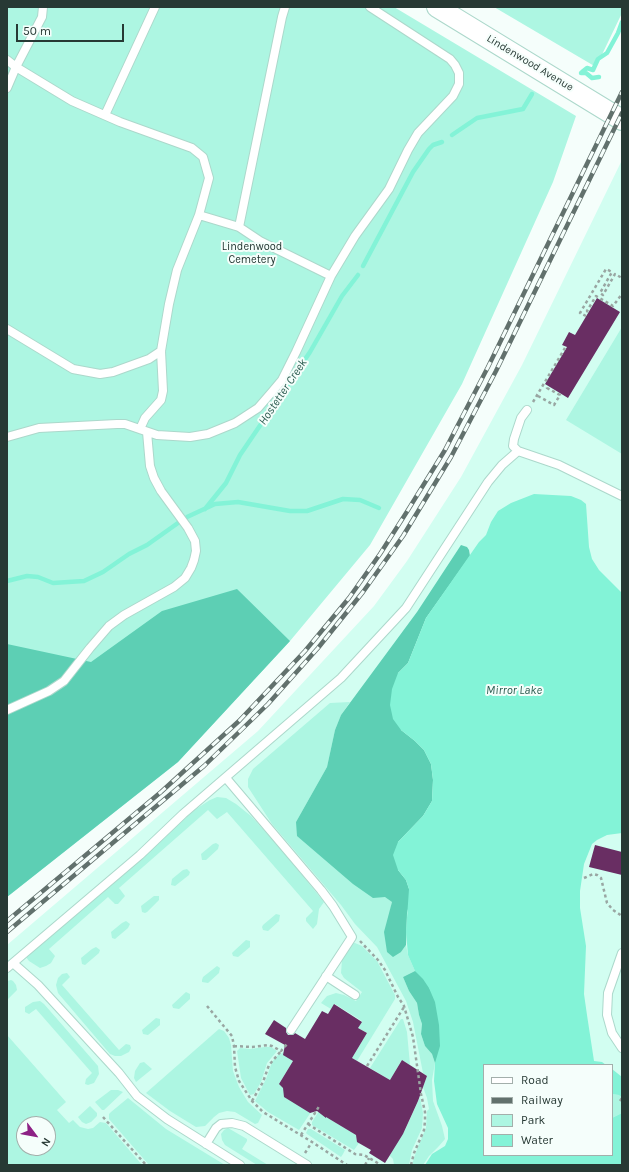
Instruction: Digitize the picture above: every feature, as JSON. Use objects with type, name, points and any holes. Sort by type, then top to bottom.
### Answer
[{"type":"street","name":"Lindenwood Avenue","points":[[445,9],[622,120]]},
{"type":"lane","points":[[7,88],[16,67],[42,17],[44,7]]},
{"type":"lane","points":[[105,115],[155,7]]},
{"type":"lane","points":[[240,228],[285,7]]},
{"type":"lane","points":[[7,437],[39,428],[125,424],[157,435],[190,437],[208,434],[235,424],[258,408],[272,393],[282,380],[331,276],[355,236],[389,189],[418,133],[453,96],[459,84],[459,73],[450,59],[370,7]]},
{"type":"lane","points":[[7,60],[72,101],[120,122],[192,148],[203,157],[209,178],[199,215],[177,270],[169,304],[161,351],[163,391],[161,400],[145,418],[143,430],[150,466],[160,491],[188,528],[195,541],[196,551],[191,568],[185,578],[174,587],[124,615],[108,626],[64,681],[49,692],[7,710]]},
{"type":"lane","points":[[199,215],[240,228],[260,241],[331,276]]},
{"type":"lane","points":[[7,329],[73,369],[100,374],[113,372],[149,359],[161,351]]},
{"type":"lane","points":[[527,410],[522,418],[514,440],[513,446],[518,451],[559,465],[622,496]]},
{"type":"lane","points":[[240,1165],[168,1119],[137,1096],[119,1073],[43,991],[10,965],[140,855],[183,814],[340,678],[406,608],[488,482],[502,465],[518,451]]},
{"type":"lane","points":[[226,778],[321,890],[333,906],[352,937],[291,1030]]},
{"type":"lane","points":[[622,954],[608,993],[607,1015],[612,1033],[622,1048]]},
{"type":"lane","points":[[326,976],[355,995]]},
{"type":"lane","points":[[206,1144],[216,1128],[221,1124],[232,1123],[244,1126],[307,1165]]},
{"type":"path","points":[[586,316],[580,313],[606,269],[612,272],[600,293],[603,295],[615,274],[622,278]]},
{"type":"path","points":[[588,312],[587,311],[596,296],[613,306],[622,294]]},
{"type":"path","points":[[548,386],[547,388],[560,395],[554,405],[538,396],[565,348]]},
{"type":"path","points":[[584,878],[593,874],[601,878],[607,903],[613,910],[622,916]]},
{"type":"path","points":[[352,937],[358,939],[365,945],[378,960],[404,1006],[414,1037],[421,1094],[425,1112],[424,1130],[414,1153],[411,1165]]},
{"type":"path","points":[[207,1006],[232,1036],[235,1066],[239,1082],[252,1102],[263,1112],[347,1165]]},
{"type":"path","points":[[367,1066],[404,1006]]},
{"type":"path","points":[[252,1102],[263,1082],[269,1065],[288,1043]]},
{"type":"path","points":[[234,1046],[268,1045],[281,1051]]},
{"type":"path","points":[[301,1135],[320,1105]]},
{"type":"path","points":[[103,1117],[146,1165]]},
{"type":"path","points":[[308,1124],[355,1154],[364,1155],[381,1165]]},
{"type":"path","points":[[304,1154],[312,1142]]},
{"type":"path","points":[[366,1165],[370,1158]]},
{"type":"shaded area","points":[[622,160],[622,1165],[7,1165],[7,945],[258,731],[374,606],[407,561],[461,477],[522,365]]},
{"type":"shaded area","points":[[461,545],[467,547],[470,556],[426,618],[408,663],[398,673],[401,730],[424,750],[431,764],[433,780],[432,801],[423,816],[398,842],[398,870],[406,880],[409,889],[409,905],[407,913],[406,945],[401,952],[393,957],[387,952],[384,932],[392,902],[385,897],[373,898],[353,884],[297,836],[296,822],[327,767],[335,730],[341,715],[417,612]]},
{"type":"shaded area","points":[[237,589],[290,641],[178,762],[7,897],[7,644],[91,662],[162,611]]},
{"type":"shaded area","points":[[415,971],[422,972],[445,1021],[438,1061],[435,1063],[432,1054],[425,1046],[421,1034],[422,1024],[417,1003],[409,991],[403,977]]},
{"type":"green space","name":"Lindenwood Cemetery","points":[[7,7],[394,7],[576,116],[553,182],[462,384],[370,545],[290,641],[178,762],[7,897]]},
{"type":"green space","points":[[494,7],[622,7],[622,13],[596,67]]},
{"type":"green space","points":[[622,327],[622,454],[566,420]]},
{"type":"green space","points":[[350,702],[341,715],[335,730],[327,767],[296,822],[392,902],[390,914],[401,952],[406,945],[408,955],[415,971],[403,977],[409,991],[417,1003],[422,1024],[421,1034],[425,1046],[432,1054],[435,1063],[432,1080],[433,1101],[445,1139],[429,1156],[423,1165],[412,1165],[426,1128],[427,1111],[429,1109],[423,1087],[427,1076],[423,1073],[413,1022],[406,1001],[377,947],[355,924],[341,905],[272,824],[248,787],[248,779],[253,769],[330,703]]},
{"type":"green space","points":[[217,797],[226,798],[251,816],[279,847],[324,902],[319,909],[317,924],[313,929],[306,921],[306,918],[313,911],[227,812],[217,819],[208,810],[119,888],[125,896],[118,904],[115,904],[108,897],[49,949],[55,956],[51,963],[40,968],[29,961],[26,957],[196,809]]},
{"type":"green space","points":[[216,843],[219,845],[218,849],[206,860],[202,860],[201,854]]},
{"type":"green space","points":[[187,869],[190,872],[189,875],[175,886],[171,885],[172,879],[183,870]]},
{"type":"green space","points":[[154,896],[159,896],[159,900],[147,912],[142,912],[141,906]]},
{"type":"green space","points":[[276,914],[280,915],[279,921],[268,931],[263,930],[263,925]]},
{"type":"green space","points":[[126,921],[130,924],[128,928],[115,939],[112,938],[111,932]]},
{"type":"green space","points":[[246,940],[250,941],[250,947],[238,957],[233,956],[232,953]]},
{"type":"green space","points":[[352,943],[362,946],[377,961],[395,995],[395,999],[357,1061],[352,1058],[367,1033],[358,1028],[362,1021],[335,1004],[331,1009],[321,1003],[327,996],[336,993],[356,1001],[362,992],[344,978],[341,973],[342,960]]},
{"type":"green space","points":[[96,947],[100,950],[99,953],[85,965],[82,964],[81,958]]},
{"type":"green space","points":[[217,966],[220,968],[219,973],[208,983],[202,982],[203,977]]},
{"type":"green space","points":[[67,973],[70,977],[62,985],[119,1050],[126,1044],[130,1045],[131,1048],[129,1052],[121,1056],[110,1054],[58,993],[56,985],[58,978],[62,974]]},
{"type":"green space","points":[[11,980],[16,985],[17,990],[7,1000],[7,981]]},
{"type":"green space","points":[[186,992],[190,994],[190,999],[179,1009],[173,1008],[172,1005]]},
{"type":"green space","points":[[40,1001],[98,1066],[99,1074],[94,1083],[88,1085],[85,1084],[86,1079],[92,1073],[36,1009],[29,1014],[25,1012],[25,1007],[33,1002]]},
{"type":"green space","points":[[156,1018],[160,1019],[160,1025],[148,1035],[143,1034],[142,1030]]},
{"type":"green space","points":[[401,1019],[403,1019],[407,1032],[410,1065],[402,1060],[390,1080],[370,1068]]},
{"type":"green space","points":[[219,1029],[224,1031],[229,1038],[233,1071],[239,1087],[248,1102],[262,1115],[258,1123],[255,1124],[235,1112],[227,1111],[219,1113],[205,1126],[196,1127],[170,1111],[146,1093]]},
{"type":"green space","points":[[7,1035],[66,1102],[57,1110],[69,1123],[73,1120],[80,1127],[88,1129],[93,1128],[100,1122],[106,1123],[142,1165],[7,1165]]},
{"type":"green space","points":[[271,1047],[277,1051],[267,1063],[261,1082],[254,1094],[250,1095],[241,1078],[237,1051],[240,1048],[250,1049]]},
{"type":"green space","points":[[284,1052],[293,1061],[280,1082],[280,1085],[287,1089],[311,1112],[299,1130],[268,1112],[255,1101],[266,1079],[272,1062],[277,1056]]},
{"type":"green space","points":[[144,1062],[152,1069],[136,1082],[134,1078],[135,1071],[140,1063]]},
{"type":"green space","points":[[111,1090],[123,1092],[104,1110],[102,1110],[95,1102]]},
{"type":"green space","points":[[613,1094],[620,1095],[622,1097],[622,1113],[613,1118]]},
{"type":"green space","points":[[420,1097],[423,1113],[422,1128],[412,1150],[409,1165],[394,1165],[393,1159],[389,1155],[405,1130]]},
{"type":"green space","points":[[128,1098],[166,1129],[225,1165],[149,1165],[109,1119],[109,1114]]},
{"type":"green space","points":[[90,1106],[97,1113],[97,1116],[91,1122],[86,1124],[78,1117]]},
{"type":"green space","points":[[319,1111],[321,1114],[358,1136],[359,1143],[354,1150],[312,1125],[312,1122]]},
{"type":"green space","points":[[228,1128],[247,1139],[242,1149],[268,1165],[257,1165],[225,1145],[221,1134]]},
{"type":"green space","points":[[308,1129],[311,1129],[345,1150],[341,1157],[307,1134]]},
{"type":"water","name":"Mirror Lake","points":[[534,494],[571,496],[586,504],[589,547],[592,559],[599,570],[622,593],[622,833],[607,835],[592,844],[584,864],[580,891],[580,908],[586,946],[584,994],[594,1061],[602,1062],[605,1064],[483,1064],[483,1156],[613,1156],[613,1118],[622,1113],[622,1165],[425,1165],[432,1154],[445,1146],[448,1139],[448,1128],[437,1104],[434,1081],[435,1063],[440,1046],[439,1025],[435,1002],[429,988],[415,971],[408,955],[406,932],[409,889],[406,880],[398,870],[393,855],[398,842],[423,816],[432,801],[433,780],[431,764],[424,750],[401,730],[393,719],[390,705],[392,689],[398,673],[408,663],[426,618],[479,542],[486,535],[491,522],[498,511],[511,503]]},
{"type":"water","points":[[613,1070],[622,1077],[622,1097],[613,1094]]},
{"type":"building","points":[[597,298],[620,312],[568,398],[545,384],[567,347],[562,345],[569,332],[575,335]]},
{"type":"building","points":[[595,845],[622,852],[622,875],[589,867]]},
{"type":"building","points":[[334,1004],[362,1022],[358,1028],[367,1033],[352,1058],[390,1080],[402,1060],[427,1076],[418,1101],[403,1134],[385,1163],[369,1153],[371,1150],[357,1142],[356,1135],[326,1118],[317,1111],[310,1113],[284,1097],[283,1088],[279,1084],[293,1061],[283,1055],[285,1045],[265,1034],[274,1020],[286,1028],[288,1035],[293,1035],[295,1033],[305,1039],[322,1011],[328,1014]]},
{"type":"waterway","points":[[582,72],[587,68],[593,70],[598,59],[607,53],[622,22]]},
{"type":"waterway","name":"Hostetter Creek","points":[[581,73],[586,73],[592,78],[599,77]]},
{"type":"waterway","name":"Hostetter Creek","points":[[452,135],[477,118],[523,109],[532,94]]},
{"type":"waterway","name":"Hostetter Creek","points":[[363,266],[413,172],[429,149],[433,145],[442,142]]},
{"type":"waterway","name":"Hostetter Creek","points":[[205,509],[226,483],[240,455],[310,352],[342,296],[358,275]]},
{"type":"waterway","points":[[187,517],[215,504],[238,502],[290,511],[307,511],[343,499],[360,500],[379,508]]},
{"type":"waterway","points":[[7,581],[27,576],[38,577],[53,583],[84,581],[103,572],[129,554],[147,545],[178,523]]},
{"type":"railway","points":[[7,921],[161,792],[239,721],[305,651],[349,598],[380,554],[445,450],[488,367],[622,92]]},
{"type":"railway","points":[[7,932],[204,766],[268,704],[318,648],[363,592],[403,536],[451,457],[496,371],[622,113]]}]
